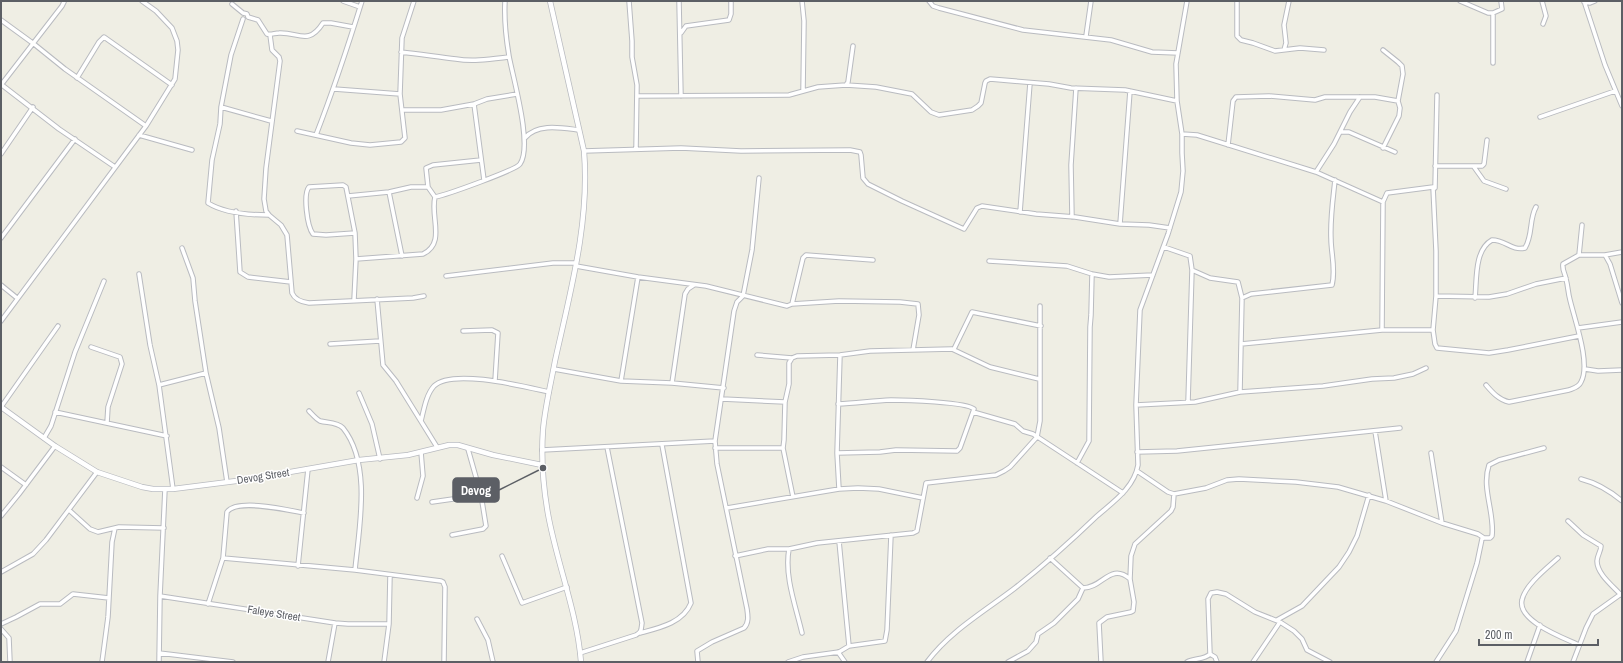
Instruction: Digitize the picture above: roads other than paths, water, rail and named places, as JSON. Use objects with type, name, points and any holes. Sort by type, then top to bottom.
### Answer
[{"type":"street","points":[[63,1],[62,6],[34,44],[1,85],[33,107],[59,129],[115,167]]},
{"type":"street","points":[[1,321],[146,126],[172,85],[176,73],[178,50],[177,41],[172,28],[156,11],[142,1]]},
{"type":"street","points":[[343,1],[360,8]]},
{"type":"street","points":[[316,135],[334,89],[362,1]]},
{"type":"street","points":[[297,131],[350,143],[370,145],[401,142],[405,138],[400,94],[401,52],[402,38],[414,1]]},
{"type":"street","points":[[435,197],[504,173],[521,164],[525,138],[509,57],[504,15],[505,1]]},
{"type":"street","points":[[550,1],[584,152],[586,169],[585,201],[576,265],[549,392],[543,428],[542,464],[548,514],[567,587],[581,662]]},
{"type":"street","points":[[628,1],[632,57],[637,85],[636,149]]},
{"type":"street","points":[[679,1],[681,96]]},
{"type":"street","points":[[680,34],[686,26],[729,20],[730,1]]},
{"type":"street","points":[[802,1],[804,21],[803,92]]},
{"type":"street","points":[[929,1],[933,6],[939,8],[1023,30],[1086,36],[1111,40],[1152,52],[1178,53]]},
{"type":"street","points":[[1086,36],[1091,1]]},
{"type":"street","points":[[927,662],[944,641],[1017,586],[1123,493],[1131,483],[1137,471],[1138,452],[1136,405],[1140,310],[1164,248],[1180,192],[1183,171],[1182,134],[1177,101],[1176,64],[1187,1]]},
{"type":"street","points":[[1237,1],[1237,36],[1239,39],[1275,51],[1292,48],[1324,50]]},
{"type":"street","points":[[1284,50],[1286,43],[1284,25],[1289,1]]},
{"type":"street","points":[[1460,1],[1488,13],[1493,13],[1502,9],[1502,1]]},
{"type":"street","points":[[1542,1],[1546,16],[1543,24]]},
{"type":"street","points":[[1595,1],[1590,3],[1584,2],[1615,91],[1622,106]]},
{"type":"street","points":[[232,4],[243,13],[247,14],[248,17],[258,20],[266,34],[270,35],[280,33],[303,37],[319,30],[323,23],[353,27]]},
{"type":"street","points":[[1493,13],[1493,63]]},
{"type":"street","points":[[243,19],[231,55],[221,107],[220,124],[212,160],[208,202],[214,206],[243,214],[269,215]]},
{"type":"street","points":[[1,20],[77,78],[146,126]]},
{"type":"street","points":[[270,35],[272,50],[280,61],[271,121],[264,200],[266,211],[281,225],[287,234],[292,293],[294,298],[304,302],[413,298],[424,296]]},
{"type":"street","points":[[77,78],[104,36],[172,85]]},
{"type":"street","points":[[1286,43],[1292,48]]},
{"type":"street","points":[[846,85],[848,82],[853,46]]},
{"type":"street","points":[[1383,50],[1398,62],[1403,70],[1398,101],[1400,108],[1399,116],[1383,148]]},
{"type":"street","points":[[401,52],[443,56],[457,60],[509,57]]},
{"type":"street","points":[[637,96],[789,95],[818,87],[846,85],[876,87],[912,94],[931,112],[939,115],[972,110],[978,106],[981,103],[987,80],[1130,91],[1177,101]]},
{"type":"street","points":[[1020,212],[1030,83]]},
{"type":"street","points":[[1072,217],[1071,165],[1076,88]]},
{"type":"street","points":[[334,89],[400,94]]},
{"type":"street","points":[[1120,224],[1130,91]]},
{"type":"street","points":[[1540,117],[1615,91]]},
{"type":"street","points":[[402,110],[441,110],[474,104],[487,99],[517,94]]},
{"type":"street","points":[[1382,330],[1383,202],[1387,193],[1433,187],[1435,188],[1437,95]]},
{"type":"street","points":[[1228,145],[1233,100],[1236,97],[1269,96],[1315,100],[1325,97],[1375,97],[1398,101]]},
{"type":"street","points":[[1316,172],[1341,132],[1350,112],[1360,97]]},
{"type":"street","points":[[474,104],[484,180]]},
{"type":"street","points":[[1,154],[33,107]]},
{"type":"street","points":[[221,107],[271,121]]},
{"type":"street","points":[[525,138],[528,134],[540,129],[552,127],[579,130]]},
{"type":"street","points":[[1341,132],[1349,132],[1395,152]]},
{"type":"street","points":[[1182,134],[1197,135],[1316,172],[1383,202]]},
{"type":"street","points":[[139,135],[192,150]]},
{"type":"street","points":[[1,238],[75,139]]},
{"type":"street","points":[[1435,166],[1482,166],[1484,164],[1487,140]]},
{"type":"street","points":[[584,152],[681,148],[771,151],[850,150],[860,152],[863,178],[868,184],[964,229],[978,206],[1120,224],[1149,225],[1170,228]]},
{"type":"street","points":[[356,259],[423,254],[432,249],[436,241],[433,205],[435,197],[428,187],[426,168],[433,165],[481,160]]},
{"type":"street","points":[[1474,167],[1484,181],[1506,190]]},
{"type":"street","points":[[698,662],[697,651],[704,646],[739,631],[747,625],[747,609],[717,464],[715,441],[724,388],[734,311],[737,302],[743,296],[752,250],[759,178]]},
{"type":"street","points":[[1242,298],[1251,294],[1332,285],[1334,272],[1331,238],[1335,180]]},
{"type":"street","points":[[354,300],[356,259],[355,233],[346,187],[343,185],[309,187],[306,194],[308,219],[311,231],[316,235],[355,233]]},
{"type":"street","points":[[348,196],[390,192],[411,187],[428,187]]},
{"type":"street","points":[[1433,187],[1436,251],[1436,296],[1433,330],[1436,348],[1489,353],[1579,336]]},
{"type":"street","points":[[390,192],[402,256]]},
{"type":"street","points":[[1475,298],[1477,272],[1482,249],[1492,240],[1501,240],[1513,248],[1525,248],[1531,228],[1532,217],[1536,207]]},
{"type":"street","points":[[236,211],[240,272],[248,277],[292,282]]},
{"type":"street","points":[[1579,255],[1582,225]]},
{"type":"street","points":[[182,248],[192,278],[206,373],[219,428],[227,482]]},
{"type":"street","points":[[1164,248],[1190,256],[1192,270],[1188,402]]},
{"type":"street","points":[[1486,384],[1496,395],[1504,401],[1509,402],[1578,387],[1582,381],[1585,369],[1578,328],[1570,302],[1566,278],[1563,271],[1563,264],[1579,255],[1605,255],[1622,252]]},
{"type":"street","points":[[792,304],[803,258],[806,255],[873,260]]},
{"type":"street","points":[[1605,255],[1610,264],[1622,303]]},
{"type":"street","points":[[989,261],[1067,266],[1092,274],[1109,277],[1153,276]]},
{"type":"street","points":[[446,276],[553,263],[576,265],[638,277],[695,285],[786,306],[792,304],[839,301],[900,302],[918,304],[919,309],[913,350]]},
{"type":"street","points":[[1192,270],[1210,278],[1238,282],[1242,298],[1240,392]]},
{"type":"street","points":[[139,274],[150,345],[159,384],[173,489]]},
{"type":"street","points":[[1077,463],[1089,441],[1089,340],[1092,274]]},
{"type":"street","points":[[621,381],[638,277]]},
{"type":"street","points":[[1436,296],[1475,298],[1507,294],[1536,284],[1566,278]]},
{"type":"street","points":[[44,438],[55,412],[75,352],[104,281]]},
{"type":"street","points":[[1,285],[18,298]]},
{"type":"street","points":[[672,383],[685,294],[688,289],[695,285]]},
{"type":"street","points":[[377,299],[383,365],[396,381],[437,447]]},
{"type":"street","points":[[735,556],[768,549],[789,549],[817,542],[839,541],[916,532],[926,482],[996,475],[1010,467],[1037,437],[1041,415],[1039,379],[1040,306]]},
{"type":"street","points":[[954,349],[972,312],[1040,326]]},
{"type":"street","points":[[1578,328],[1622,322]]},
{"type":"street","points":[[1,407],[58,326]]},
{"type":"street","points":[[463,331],[492,330],[498,333],[495,381]]},
{"type":"street","points":[[1241,344],[1382,330],[1433,330]]},
{"type":"street","points":[[330,344],[380,341]]},
{"type":"street","points":[[91,347],[120,357],[122,364],[108,407],[107,423]]},
{"type":"street","points":[[757,355],[792,358],[796,356],[840,355],[870,351],[954,349],[990,367],[1039,379]]},
{"type":"street","points":[[839,490],[837,453],[840,355]]},
{"type":"street","points":[[792,358],[789,363],[789,384],[785,402],[783,448],[792,497]]},
{"type":"street","points":[[1136,405],[1188,402],[1240,392],[1323,386],[1372,379],[1405,377],[1426,368]]},
{"type":"street","points":[[554,369],[621,381],[672,383],[724,388]]},
{"type":"street","points":[[1585,369],[1598,371],[1622,370]]},
{"type":"street","points":[[159,384],[196,377],[206,373]]},
{"type":"street","points":[[421,421],[429,394],[441,381],[447,379],[461,378],[495,381],[549,392]]},
{"type":"street","points":[[359,393],[372,424],[380,459]]},
{"type":"street","points":[[722,399],[785,402]]},
{"type":"street","points":[[837,453],[896,450],[950,452],[959,450],[974,409],[971,406],[953,403],[923,401],[893,400],[838,404]]},
{"type":"street","name":"Devog Street","points":[[1,407],[55,446],[97,472],[142,487],[173,489],[227,482],[359,460],[408,456],[437,447],[453,444],[493,455],[542,464]]},
{"type":"street","points":[[309,411],[320,421],[335,424],[343,428],[359,460],[361,491],[355,570]]},
{"type":"street","points":[[55,412],[167,436]]},
{"type":"street","points":[[973,412],[1015,424],[1023,430],[1033,434],[1123,493]]},
{"type":"street","points":[[1138,452],[1177,450],[1400,428]]},
{"type":"street","points":[[1375,431],[1386,501]]},
{"type":"street","points":[[542,450],[662,445],[715,441]]},
{"type":"street","points":[[580,653],[667,625],[683,614],[689,608],[691,603],[662,445]]},
{"type":"street","points":[[1,516],[55,446]]},
{"type":"street","points":[[607,447],[642,623],[640,633]]},
{"type":"street","points":[[715,448],[783,448]]},
{"type":"street","points":[[1137,471],[1168,492],[1174,494],[1206,488],[1227,480],[1239,479],[1296,482],[1338,487],[1386,501],[1442,523],[1478,534],[1484,538],[1490,538],[1492,534],[1487,470],[1490,464],[1544,448]]},
{"type":"street","points":[[452,535],[485,528],[486,526],[481,495],[468,449]]},
{"type":"street","points":[[418,498],[423,476],[422,452]]},
{"type":"street","points":[[1431,453],[1442,523]]},
{"type":"street","points":[[1,467],[26,485]]},
{"type":"street","points":[[298,566],[308,469]]},
{"type":"street","points":[[1,572],[33,554],[69,510],[97,472]]},
{"type":"street","points":[[1581,479],[1590,481],[1604,488],[1622,501]]},
{"type":"street","points":[[159,662],[160,596],[165,489]]},
{"type":"street","points":[[727,508],[839,490],[879,489],[923,498]]},
{"type":"street","points":[[1101,662],[1100,623],[1107,617],[1133,611],[1134,602],[1130,579],[1131,556],[1135,544],[1172,511],[1174,494]]},
{"type":"street","points":[[432,502],[481,495]]},
{"type":"street","points":[[1253,662],[1278,621],[1302,606],[1339,567],[1350,552],[1358,536],[1369,496]]},
{"type":"street","points":[[208,604],[223,558],[227,512],[229,509],[236,506],[257,506],[304,513]]},
{"type":"street","points":[[69,510],[94,531],[101,532],[115,528],[164,528]]},
{"type":"street","points":[[1568,521],[1583,535],[1601,546],[1597,560],[1598,566],[1607,579],[1621,594],[1593,614],[1573,662]]},
{"type":"street","points":[[102,662],[109,598],[112,542],[115,528]]},
{"type":"street","points":[[788,662],[803,657],[838,652],[849,646],[883,642],[886,640],[892,534]]},
{"type":"street","points":[[1436,662],[1456,630],[1477,563],[1482,539],[1484,538]]},
{"type":"street","points":[[839,541],[849,646]]},
{"type":"street","points":[[789,549],[791,588],[802,633]]},
{"type":"street","points":[[502,556],[522,603],[567,587]]},
{"type":"street","points":[[223,558],[355,570],[443,582],[445,587],[444,662]]},
{"type":"street","points":[[1050,558],[1083,588],[1089,588],[1096,585],[1113,573],[1123,574],[1130,579]]},
{"type":"street","points":[[1558,558],[1534,580],[1522,599],[1522,604],[1525,614],[1540,626],[1579,645]]},
{"type":"street","points":[[384,662],[389,624],[390,575]]},
{"type":"street","points":[[1008,662],[1028,651],[1036,642],[1038,634],[1054,623],[1078,600],[1083,588]]},
{"type":"street","points":[[1187,662],[1194,659],[1206,658],[1210,654],[1208,599],[1211,593],[1217,592],[1226,594],[1255,612],[1278,621],[1294,631],[1302,640],[1307,650],[1330,662]]},
{"type":"street","points":[[1,624],[40,604],[60,604],[70,595],[76,593],[109,598]]},
{"type":"street","name":"Faleye Street","points":[[160,596],[335,623],[389,624]]},
{"type":"street","points":[[477,619],[488,640],[493,662]]},
{"type":"street","points":[[328,662],[335,623]]},
{"type":"street","points":[[1527,662],[1540,626]]},
{"type":"street","points":[[1,629],[9,638],[10,662]]},
{"type":"street","points":[[838,652],[845,662]]},
{"type":"street","points":[[159,653],[233,662]]},
{"type":"street","points":[[1210,654],[1215,657],[1217,662]]},
{"type":"street","points":[[187,657],[187,662]]},
{"type":"place","name":"Devog","points":[[543,468]]}]
